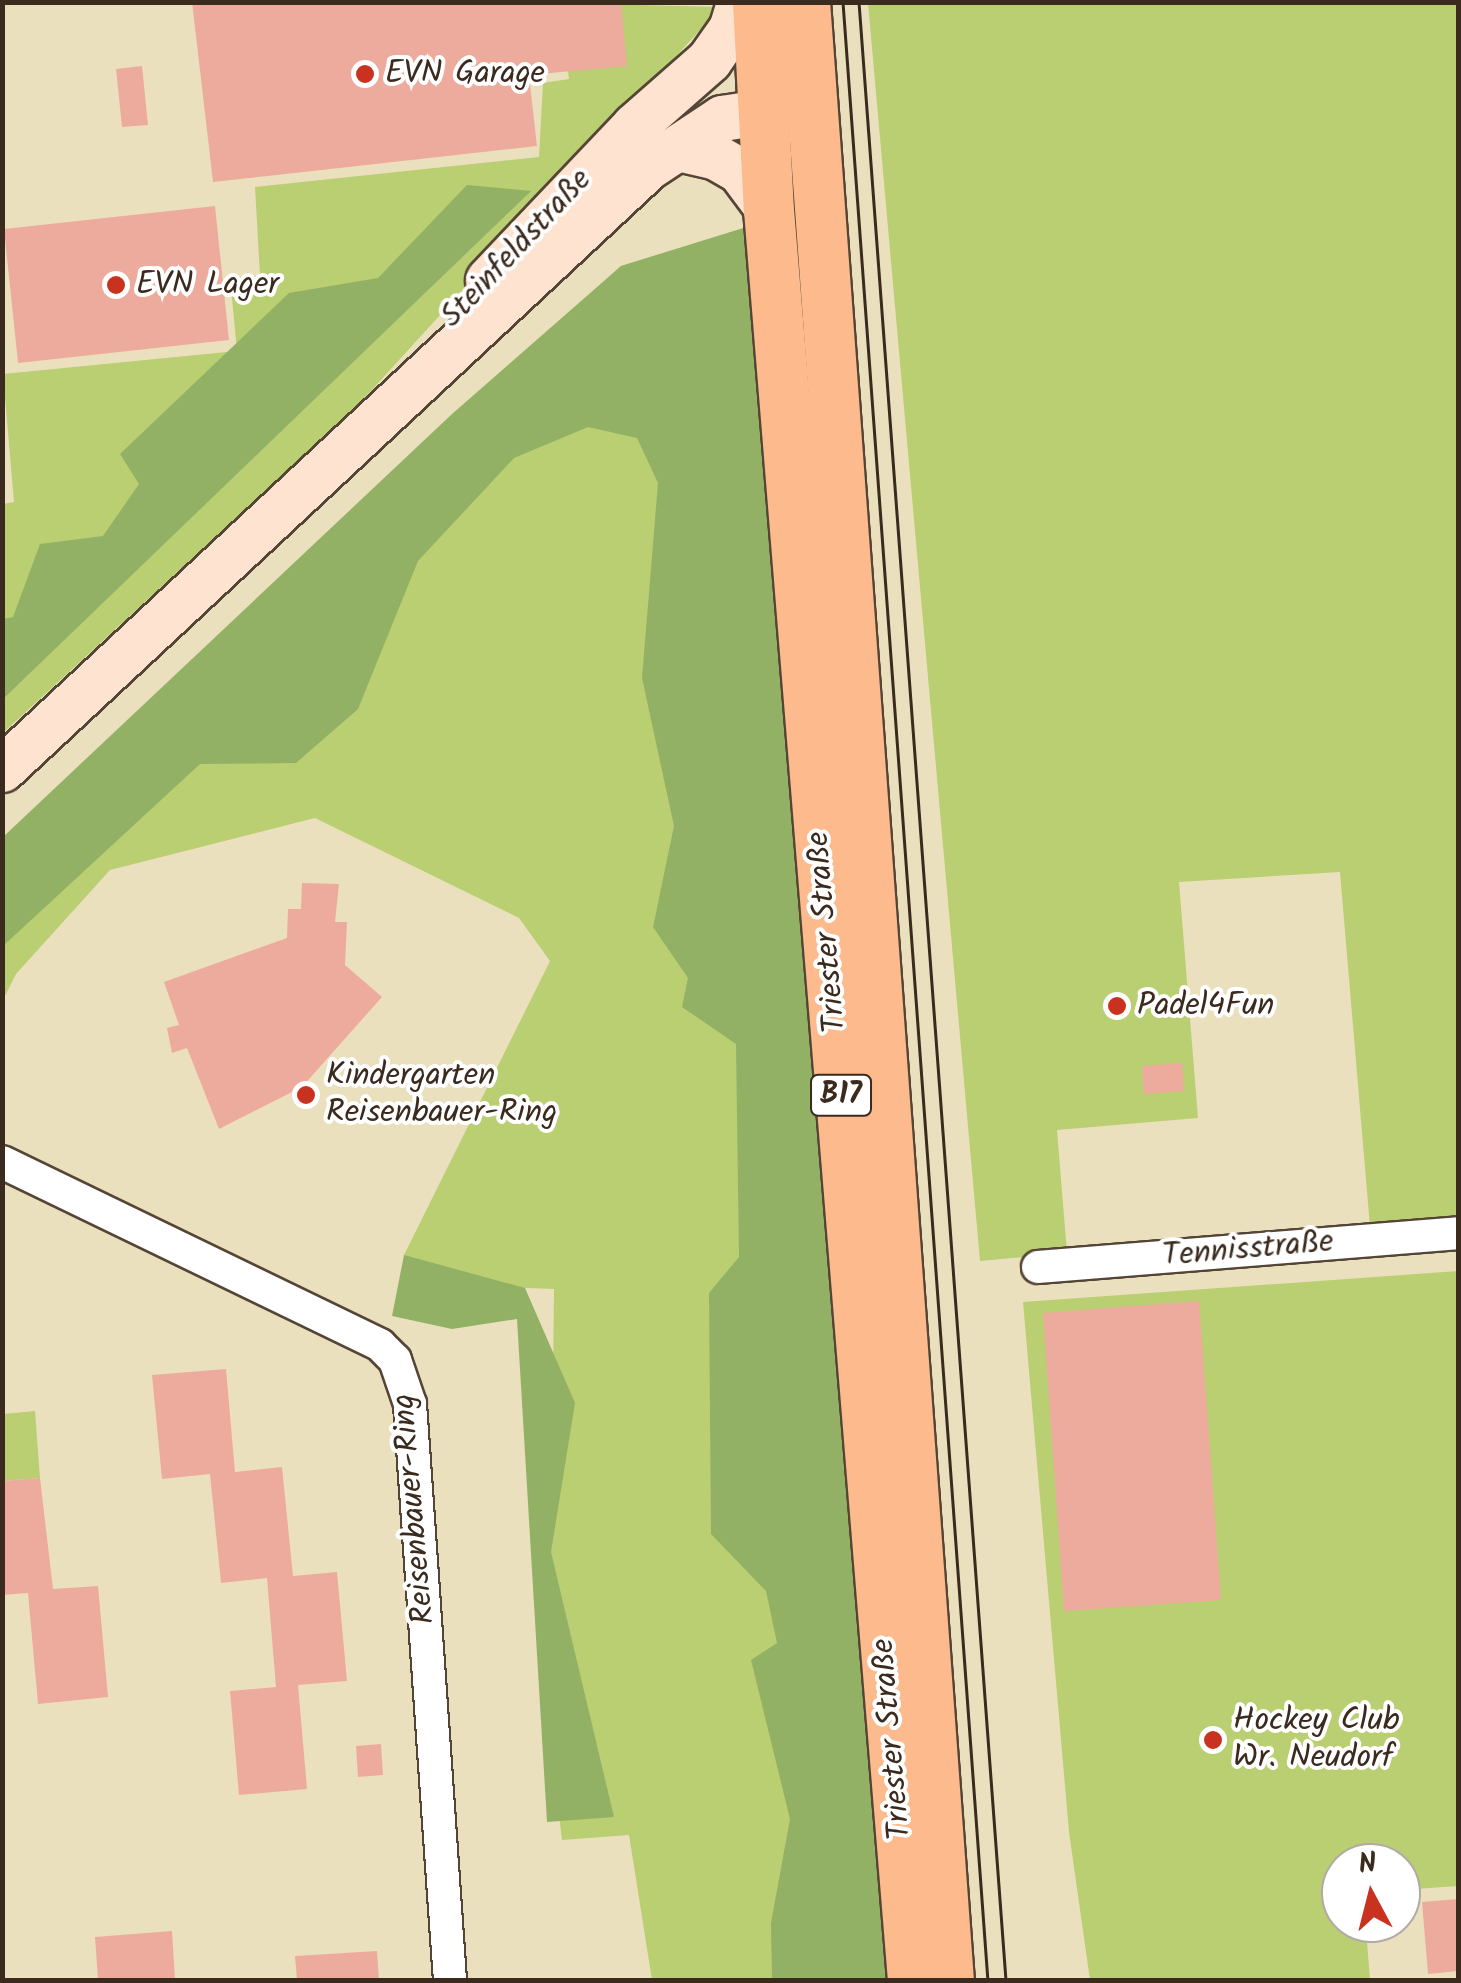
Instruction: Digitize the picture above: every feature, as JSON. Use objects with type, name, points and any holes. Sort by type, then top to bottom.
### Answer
[{"type":"main road","name":"Steinfeldstraße","points":[[271,517],[563,196],[679,89],[732,28],[739,2]]},
{"type":"main road","name":"Triester Straße","points":[[758,2],[788,97],[949,1980]]},
{"type":"main road","name":"Triester Straße","points":[[805,2],[770,210],[913,1980]]},
{"type":"main road","points":[[679,89],[720,79],[788,97]]},
{"type":"main road","name":"Steinfeldstraße","points":[[2,769],[648,167],[722,118],[788,97]]},
{"type":"main road","points":[[678,148],[716,156],[740,171],[770,210]]},
{"type":"street","name":"Reisenbauer-Ring","points":[[2,1162],[380,1345],[395,1360],[410,1404],[450,1980]]},
{"type":"street","name":"Tennisstraße","points":[[1038,1267],[1458,1233]]},
{"type":"green space","points":[[559,3],[721,7],[358,405],[3,733],[3,504],[14,502],[3,374],[237,351],[230,277],[260,276],[255,187],[539,157],[543,83],[569,79]]},
{"type":"green space","points":[[868,3],[1458,3],[1458,1220],[1370,1227],[1340,872],[1179,882],[1198,1118],[1057,1130],[1067,1253],[980,1261]]},
{"type":"green space","points":[[467,185],[531,191],[3,699],[3,619],[13,617],[40,544],[103,536],[139,484],[120,454],[289,293],[378,278]]},
{"type":"green space","points":[[750,226],[893,1980],[652,1980],[629,1835],[562,1840],[549,1734],[554,1289],[449,1285],[404,1255],[550,961],[519,918],[315,818],[110,870],[16,974],[3,1000],[3,844],[621,266]]},
{"type":"green space","points":[[750,226],[894,1980],[772,1980],[771,1923],[790,1819],[751,1660],[777,1643],[766,1591],[711,1534],[709,1293],[739,1257],[736,1044],[682,1007],[688,978],[653,927],[674,826],[642,678],[658,483],[637,438],[588,427],[514,458],[418,561],[358,709],[296,763],[200,764],[3,946],[3,837],[452,414],[621,266]]},
{"type":"green space","points":[[404,1255],[525,1288],[575,1403],[551,1552],[614,1817],[547,1822],[517,1319],[452,1329],[392,1316]]},
{"type":"green space","points":[[1458,1271],[1458,1886],[1421,1889],[1421,1843],[1321,1843],[1321,1943],[1367,1943],[1370,1980],[1090,1980],[1069,1832],[1023,1302]]},
{"type":"green space","points":[[35,1411],[40,1478],[3,1481],[3,1414]]},
{"type":"building","name":"EVN Garage","points":[[192,2],[621,2],[627,66],[529,75],[537,146],[213,182]]},
{"type":"building","points":[[142,66],[148,125],[122,127],[116,69]]},
{"type":"building","name":"EVN Lager","points":[[215,206],[229,340],[18,363],[4,229]]},
{"type":"building","points":[[302,883],[339,884],[335,922],[347,922],[345,965],[382,997],[302,1087],[219,1129],[187,1048],[172,1053],[167,1028],[179,1025],[164,982],[287,938],[288,909],[301,909]]},
{"type":"building","points":[[1182,1063],[1184,1091],[1144,1094],[1142,1066]]},
{"type":"building","points":[[1199,1301],[1221,1600],[1064,1611],[1043,1313]]},
{"type":"building","points":[[226,1369],[235,1472],[282,1467],[293,1576],[337,1572],[347,1681],[298,1685],[307,1789],[239,1795],[230,1691],[276,1687],[267,1578],[221,1583],[210,1474],[162,1479],[152,1375]]},
{"type":"building","points":[[40,1478],[53,1589],[98,1586],[108,1697],[38,1704],[28,1593],[2,1595],[2,1481]]},
{"type":"building","points":[[381,1744],[383,1775],[358,1777],[356,1746]]},
{"type":"building","points":[[1458,1899],[1458,1971],[1428,1974],[1422,1902]]},
{"type":"building","points":[[172,1931],[175,1980],[98,1980],[95,1937]]},
{"type":"building","points":[[377,1951],[379,1980],[297,1980],[295,1956]]},
{"type":"tram line","points":[[843,2],[988,1980]]},
{"type":"tram line","points":[[859,2],[1006,1980]]},
{"type":"place","name":"EVN Garage","points":[[365,74]]},
{"type":"place","name":"EVN Lager","points":[[116,285]]},
{"type":"place","name":"Padel4Fun","points":[[1117,1006]]},
{"type":"place","name":"Kindergarten Reisenbauer-Ring","points":[[306,1095]]},
{"type":"place","name":"Hockey Club Wr. Neudorf","points":[[1213,1740]]}]
